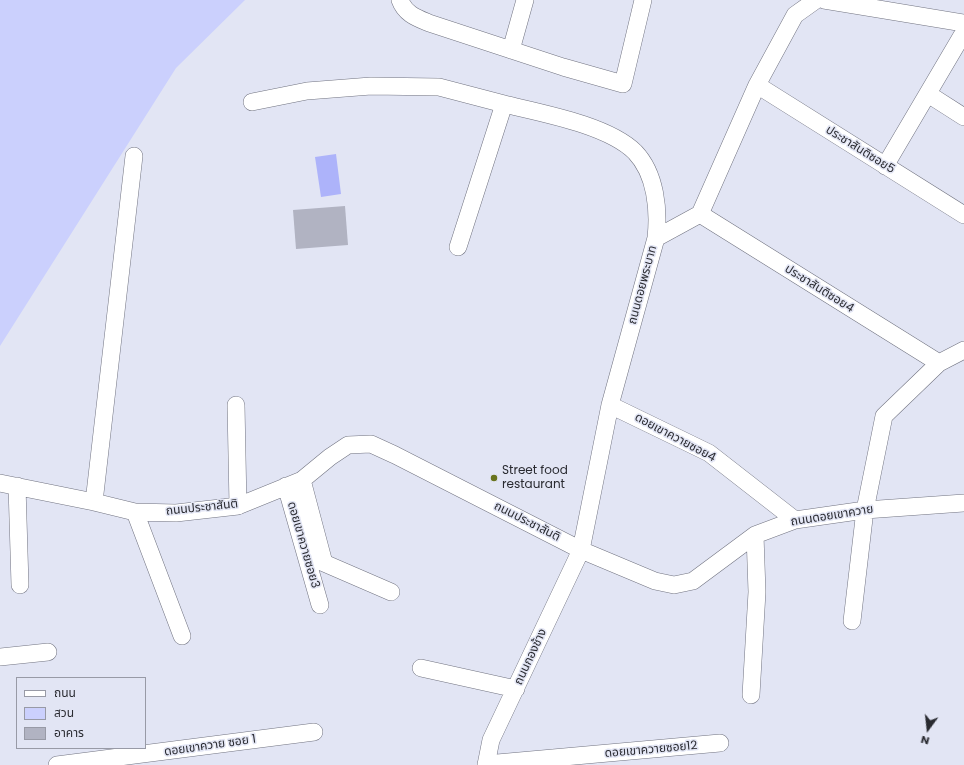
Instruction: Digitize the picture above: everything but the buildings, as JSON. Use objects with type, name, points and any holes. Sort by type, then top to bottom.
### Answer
[{"type":"street","points":[[400,0],[410,15],[563,67],[623,84],[643,0]]},
{"type":"street","points":[[511,50],[525,0]]},
{"type":"street","points":[[700,214],[756,85],[795,15],[816,0]]},
{"type":"street","points":[[824,0],[964,23]]},
{"type":"street","points":[[886,166],[964,32]]},
{"type":"street","name":"ประชาสันติซอย5","points":[[756,85],[964,215]]},
{"type":"street","points":[[252,102],[307,91],[371,86],[439,87],[584,125],[617,138],[635,152],[648,173],[655,194],[658,219],[656,238]]},
{"type":"street","points":[[928,94],[964,117]]},
{"type":"street","points":[[458,247],[504,104]]},
{"type":"street","points":[[94,502],[134,156]]},
{"type":"street","name":"ถนนดอยพระบาท","points":[[581,550],[610,405],[656,238],[700,214]]},
{"type":"street","name":"ประชาสันติซอย4","points":[[700,214],[939,363]]},
{"type":"street","points":[[852,621],[865,510],[884,416],[939,363],[964,350]]},
{"type":"street","points":[[236,405],[238,506]]},
{"type":"street","name":"ดอยเขาควายซอย4","points":[[610,405],[709,453],[795,520]]},
{"type":"street","name":"ถนนประชาสันติ","points":[[0,483],[94,502],[134,512],[176,513],[238,506],[302,480],[330,457],[348,445],[371,444],[581,550]]},
{"type":"street","points":[[302,480],[324,563],[391,592]]},
{"type":"street","points":[[17,486],[20,585]]},
{"type":"street","name":"ดอยเขาควายซอย3","points":[[286,486],[320,605]]},
{"type":"street","name":"ถนนดอยเขาควาย","points":[[581,550],[655,581],[674,585],[693,582],[755,536],[795,520],[865,510],[964,503]]},
{"type":"street","points":[[134,512],[182,636]]},
{"type":"street","points":[[751,695],[757,592],[755,536]]},
{"type":"street","name":"ถนนกองช้าง","points":[[486,765],[492,740],[581,550]]},
{"type":"street","points":[[0,657],[48,652]]},
{"type":"street","points":[[421,668],[516,689]]},
{"type":"street","name":"ดอยเขาควาย ซอย 1","points":[[57,765],[115,762],[314,732]]},
{"type":"street","name":"ดอยเขาควายซอย12","points":[[486,765],[720,743]]},
{"type":"green space","points":[[0,0],[245,0],[176,68],[0,346]]},
{"type":"shaded area","points":[[336,154],[341,194],[321,197],[315,157]]},
{"type":"place","name":"Street food restaurant","points":[[494,478]]}]
